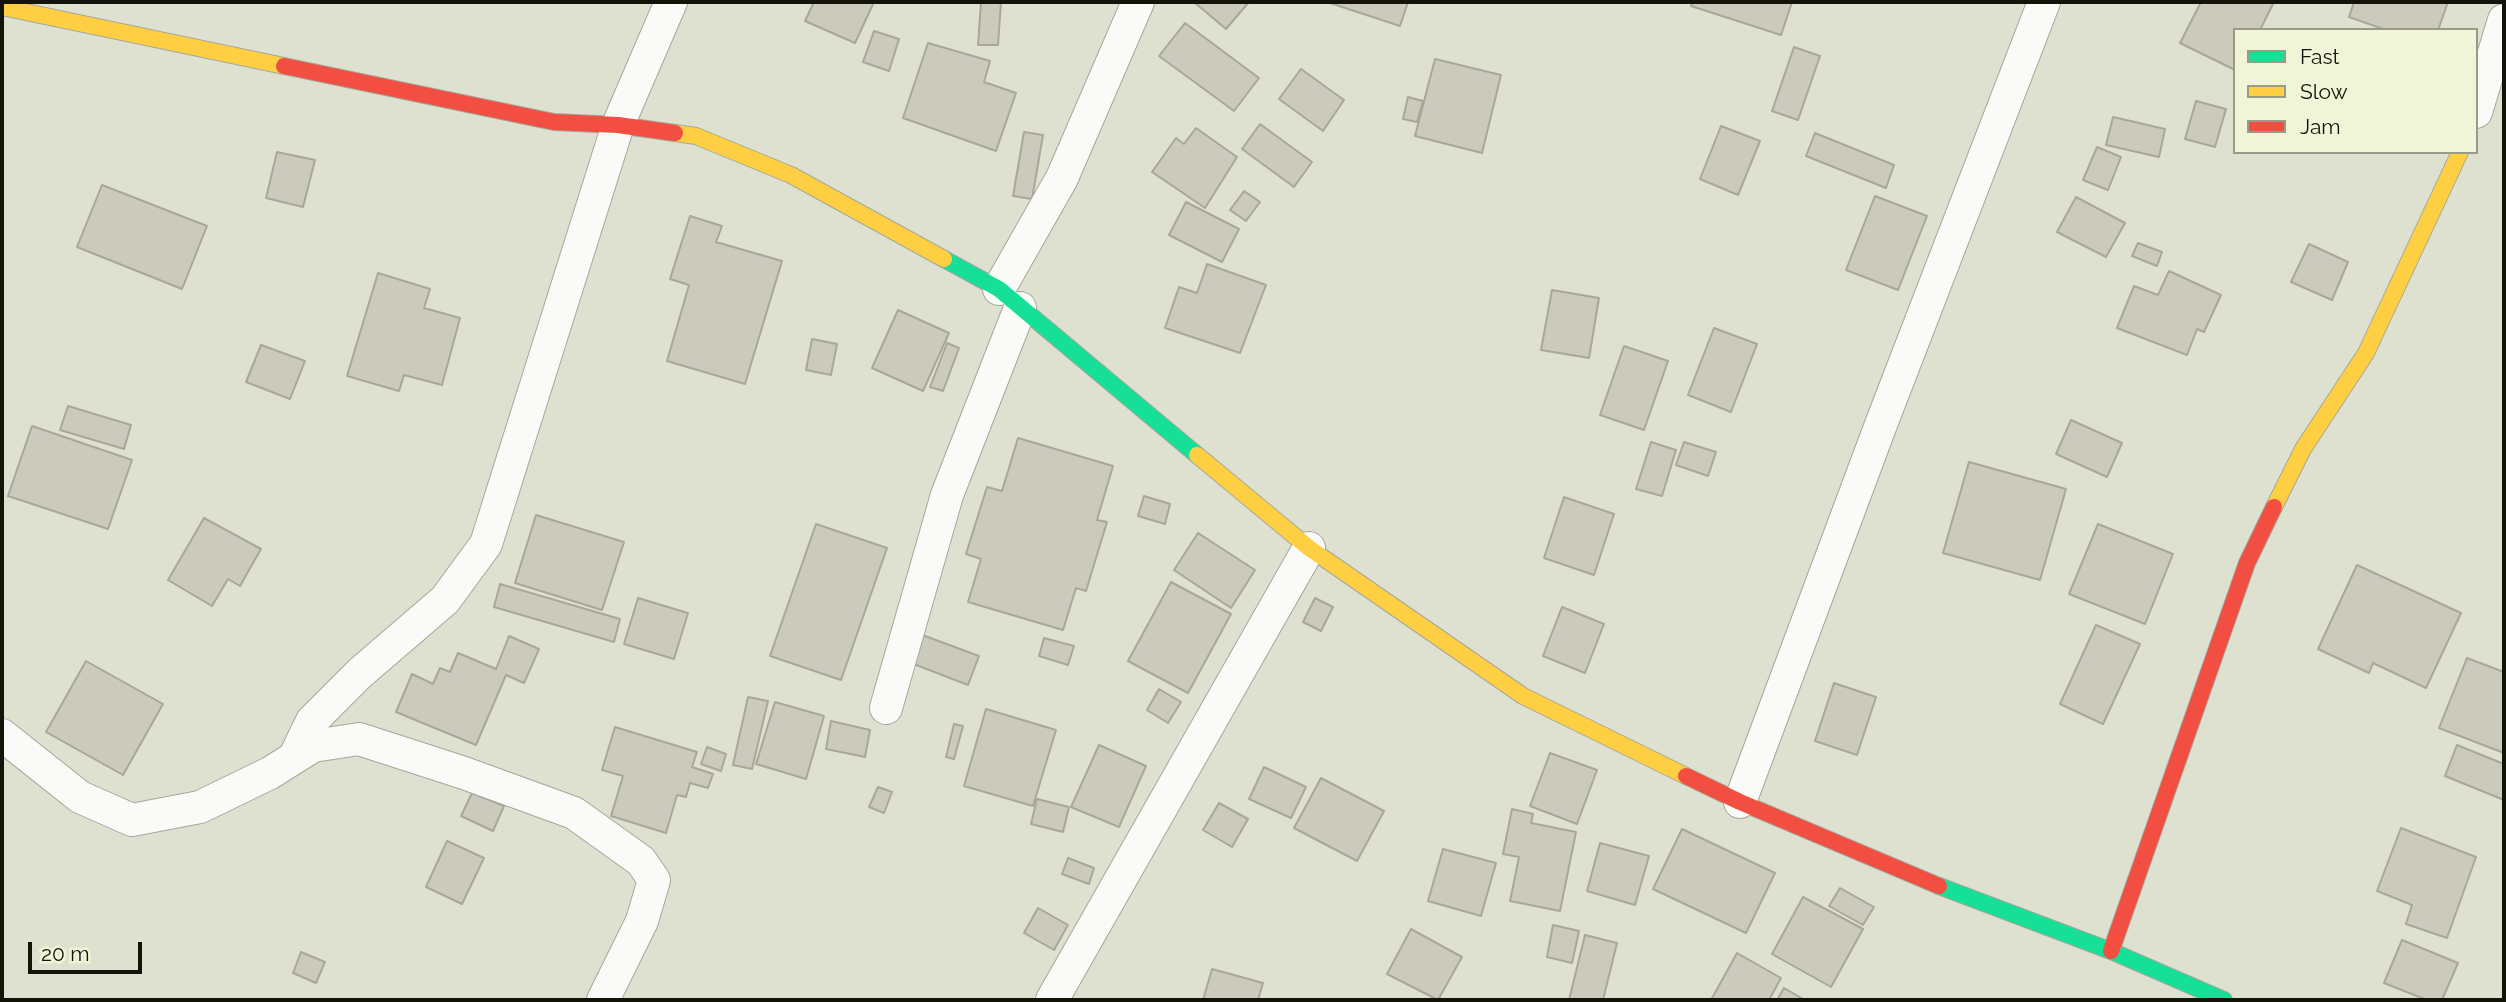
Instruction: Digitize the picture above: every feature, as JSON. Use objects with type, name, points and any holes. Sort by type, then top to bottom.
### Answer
[{"type":"main road","points":[[2,7],[554,122],[618,125],[696,136],[791,175],[1010,299],[1309,548],[1523,696],[1740,802],[1914,877],[2111,951],[2224,1000]]},
{"type":"main road","points":[[2111,951],[2247,564],[2303,449],[2366,353],[2458,154]]},
{"type":"street","points":[[294,758],[312,721],[360,673],[445,600],[485,544],[618,125],[671,2]]},
{"type":"street","points":[[886,708],[947,495],[1010,299],[1138,2]]},
{"type":"street","points":[[1740,802],[1880,427],[2044,2]]},
{"type":"street","points":[[2478,105],[2504,20]]},
{"type":"street","points":[[1052,1000],[1309,548]]},
{"type":"street","points":[[2,736],[80,797],[132,820],[200,807],[270,773],[313,746],[359,739],[575,813],[641,861],[654,880],[642,921],[603,1000]]},
{"type":"building","points":[[814,2],[874,2],[855,43],[805,21]]},
{"type":"building","points":[[981,2],[1001,2],[998,45],[978,45]]},
{"type":"building","points":[[1194,2],[1249,2],[1226,29]]},
{"type":"building","points":[[1327,2],[1408,2],[1400,26]]},
{"type":"building","points":[[1693,2],[1792,2],[1781,35],[1691,6]]},
{"type":"building","points":[[2201,2],[2273,4],[2261,28],[2233,28],[2233,69],[2180,43]]},
{"type":"building","points":[[2354,2],[2448,2],[2439,28],[2380,28],[2349,17]]},
{"type":"building","points":[[1185,23],[1259,78],[1234,111],[1159,56]]},
{"type":"building","points":[[874,31],[899,39],[889,71],[863,62]]},
{"type":"building","points":[[928,43],[990,61],[984,82],[1016,93],[996,151],[903,118]]},
{"type":"building","points":[[1794,47],[1820,56],[1798,120],[1772,111]]},
{"type":"building","points":[[1435,59],[1501,75],[1482,153],[1415,136]]},
{"type":"building","points":[[1301,69],[1344,100],[1323,131],[1279,99]]},
{"type":"building","points":[[1408,97],[1423,101],[1417,122],[1403,119]]},
{"type":"building","points":[[2196,101],[2226,109],[2215,147],[2185,139]]},
{"type":"building","points":[[2113,117],[2165,129],[2159,157],[2106,145]]},
{"type":"building","points":[[1260,124],[1312,162],[1294,187],[1242,149]]},
{"type":"building","points":[[1721,126],[1760,141],[1738,195],[1700,179]]},
{"type":"building","points":[[1196,128],[1237,157],[1205,208],[1152,172],[1176,138],[1184,144]]},
{"type":"building","points":[[1024,132],[1043,135],[1032,199],[1013,196]]},
{"type":"building","points":[[1815,133],[1894,165],[1886,188],[1806,156]]},
{"type":"building","points":[[2097,147],[2121,157],[2108,190],[2083,180]]},
{"type":"building","points":[[277,152],[315,160],[303,207],[266,198]]},
{"type":"building","points":[[102,185],[207,226],[182,289],[77,247]]},
{"type":"building","points":[[1244,191],[1260,202],[1246,221],[1230,210]]},
{"type":"building","points":[[1875,196],[1927,216],[1898,290],[1846,270]]},
{"type":"building","points":[[2076,197],[2125,223],[2106,257],[2057,232]]},
{"type":"building","points":[[1186,202],[1239,229],[1222,262],[1169,235]]},
{"type":"building","points":[[690,216],[722,226],[716,242],[782,261],[745,384],[667,361],[689,285],[670,279]]},
{"type":"building","points":[[2138,243],[2162,252],[2157,266],[2132,256]]},
{"type":"building","points":[[2309,244],[2348,262],[2332,300],[2291,282]]},
{"type":"building","points":[[1207,264],[1266,285],[1240,353],[1165,328],[1179,287],[1197,293]]},
{"type":"building","points":[[2169,271],[2221,295],[2204,332],[2197,329],[2187,355],[2117,328],[2134,286],[2158,295]]},
{"type":"building","points":[[378,273],[430,289],[424,308],[460,318],[442,385],[404,375],[399,391],[347,376]]},
{"type":"building","points":[[1552,290],[1599,298],[1589,358],[1541,350]]},
{"type":"building","points":[[898,310],[949,333],[923,391],[872,368]]},
{"type":"building","points":[[1714,328],[1757,344],[1731,412],[1688,395]]},
{"type":"building","points":[[812,339],[837,344],[831,375],[806,370]]},
{"type":"building","points":[[947,343],[959,348],[943,391],[930,387]]},
{"type":"building","points":[[261,345],[305,361],[290,399],[246,382]]},
{"type":"building","points":[[1624,346],[1668,361],[1644,430],[1600,415]]},
{"type":"building","points":[[68,406],[131,425],[124,449],[60,430]]},
{"type":"building","points":[[2071,420],[2122,443],[2107,477],[2056,454]]},
{"type":"building","points":[[32,426],[132,460],[108,529],[8,496]]},
{"type":"building","points":[[1018,438],[1113,466],[1097,520],[1107,522],[1086,591],[1076,588],[1063,630],[968,602],[981,559],[966,554],[987,487],[1002,491]]},
{"type":"building","points":[[1651,442],[1676,450],[1662,496],[1636,489]]},
{"type":"building","points":[[1684,442],[1716,452],[1708,476],[1676,465]]},
{"type":"building","points":[[1969,462],[2066,489],[2040,580],[1943,553]]},
{"type":"building","points":[[1144,496],[1170,504],[1165,524],[1138,516]]},
{"type":"building","points":[[1564,497],[1614,514],[1594,575],[1544,558]]},
{"type":"building","points":[[536,515],[624,542],[602,610],[515,583]]},
{"type":"building","points":[[204,518],[261,549],[240,586],[228,579],[212,606],[168,580]]},
{"type":"building","points":[[816,524],[887,548],[841,680],[770,656]]},
{"type":"building","points":[[2098,524],[2173,554],[2145,624],[2069,594]]},
{"type":"building","points":[[1198,533],[1255,570],[1231,608],[1174,570]]},
{"type":"building","points":[[2357,565],[2461,613],[2426,688],[2373,663],[2369,673],[2318,649]]},
{"type":"building","points":[[1171,582],[1231,614],[1188,693],[1128,661]]},
{"type":"building","points":[[500,584],[620,619],[614,642],[494,607]]},
{"type":"building","points":[[638,598],[688,613],[674,659],[624,644]]},
{"type":"building","points":[[1315,598],[1333,607],[1321,631],[1303,622]]},
{"type":"building","points":[[1562,607],[1604,624],[1585,673],[1543,656]]},
{"type":"building","points":[[2096,625],[2140,644],[2103,724],[2060,704]]},
{"type":"building","points":[[917,633],[979,656],[968,685],[906,661]]},
{"type":"building","points":[[509,636],[539,649],[524,683],[506,675],[476,745],[396,712],[412,674],[433,684],[440,668],[450,672],[458,653],[496,669]]},
{"type":"building","points":[[1044,638],[1074,646],[1068,665],[1039,656]]},
{"type":"building","points":[[2467,658],[2504,672],[2504,753],[2439,728]]},
{"type":"building","points":[[86,661],[163,704],[123,775],[46,732]]},
{"type":"building","points":[[1834,683],[1876,697],[1857,755],[1815,741]]},
{"type":"building","points":[[1159,689],[1181,702],[1168,723],[1147,710]]},
{"type":"building","points":[[748,697],[768,701],[752,769],[733,765]]},
{"type":"building","points":[[775,702],[824,716],[806,779],[756,764]]},
{"type":"building","points":[[986,709],[1056,730],[1033,806],[964,786]]},
{"type":"building","points":[[831,721],[870,730],[865,757],[826,749]]},
{"type":"building","points":[[954,724],[963,726],[954,759],[946,757]]},
{"type":"building","points":[[615,727],[697,752],[692,767],[713,774],[708,788],[690,783],[686,797],[677,795],[666,833],[611,816],[623,776],[602,770]]},
{"type":"building","points":[[1099,745],[1146,766],[1119,827],[1071,807]]},
{"type":"building","points":[[2457,745],[2504,764],[2504,800],[2445,776]]},
{"type":"building","points":[[707,747],[726,754],[721,771],[701,764]]},
{"type":"building","points":[[1550,753],[1597,770],[1577,824],[1530,806]]},
{"type":"building","points":[[1264,767],[1306,787],[1291,818],[1249,799]]},
{"type":"building","points":[[1321,778],[1384,811],[1357,861],[1294,828]]},
{"type":"building","points":[[878,787],[892,792],[884,813],[869,807]]},
{"type":"building","points":[[472,793],[504,806],[493,831],[461,816]]},
{"type":"building","points":[[1037,799],[1069,807],[1063,832],[1031,824]]},
{"type":"building","points":[[1219,803],[1248,819],[1232,847],[1203,830]]},
{"type":"building","points":[[1512,809],[1533,814],[1531,823],[1576,832],[1560,911],[1510,901],[1519,857],[1503,854]]},
{"type":"building","points":[[2401,828],[2476,857],[2447,938],[2406,924],[2412,905],[2377,891]]},
{"type":"building","points":[[1682,829],[1775,873],[1746,933],[1653,889]]},
{"type":"building","points":[[447,841],[484,858],[462,904],[426,887]]},
{"type":"building","points":[[1600,843],[1649,856],[1635,905],[1587,891]]},
{"type":"building","points":[[1443,849],[1496,863],[1481,916],[1428,901]]},
{"type":"building","points":[[1068,858],[1094,868],[1089,884],[1062,874]]},
{"type":"building","points":[[1840,888],[1874,907],[1863,925],[1829,906]]},
{"type":"building","points":[[1803,897],[1863,929],[1831,987],[1772,954]]},
{"type":"building","points":[[1038,908],[1068,925],[1054,950],[1024,933]]},
{"type":"building","points":[[1553,925],[1579,931],[1572,963],[1547,957]]},
{"type":"building","points":[[1411,929],[1462,957],[1438,1000],[1387,974]]},
{"type":"building","points":[[1585,935],[1617,943],[1603,1000],[1569,1000]]},
{"type":"building","points":[[2402,940],[2458,963],[2442,1000],[2427,1000],[2384,983]]},
{"type":"building","points":[[301,952],[325,962],[316,983],[293,973]]},
{"type":"building","points":[[1737,953],[1781,978],[1769,1000],[1711,1000]]},
{"type":"building","points":[[1212,969],[1263,983],[1258,1000],[1203,1000]]},
{"type":"building","points":[[1784,988],[1805,1000],[1777,1000]]},
{"type":"traffic: fast","points":[[944,259],[999,289],[1197,455]]},
{"type":"traffic: fast","points":[[1939,886],[2111,951],[2224,1000]]},
{"type":"traffic: slow","points":[[2,7],[284,66]]},
{"type":"traffic: slow","points":[[675,133],[696,136],[791,175],[944,259]]},
{"type":"traffic: slow","points":[[2274,507],[2303,449],[2366,353],[2459,154]]},
{"type":"traffic: slow","points":[[1197,455],[1309,548],[1523,696],[1686,776]]},
{"type":"traffic: jam","points":[[284,66],[554,122],[618,125],[675,133]]},
{"type":"traffic: jam","points":[[2111,951],[2247,563],[2274,507]]},
{"type":"traffic: jam","points":[[1686,776],[1740,802],[1939,886]]}]
